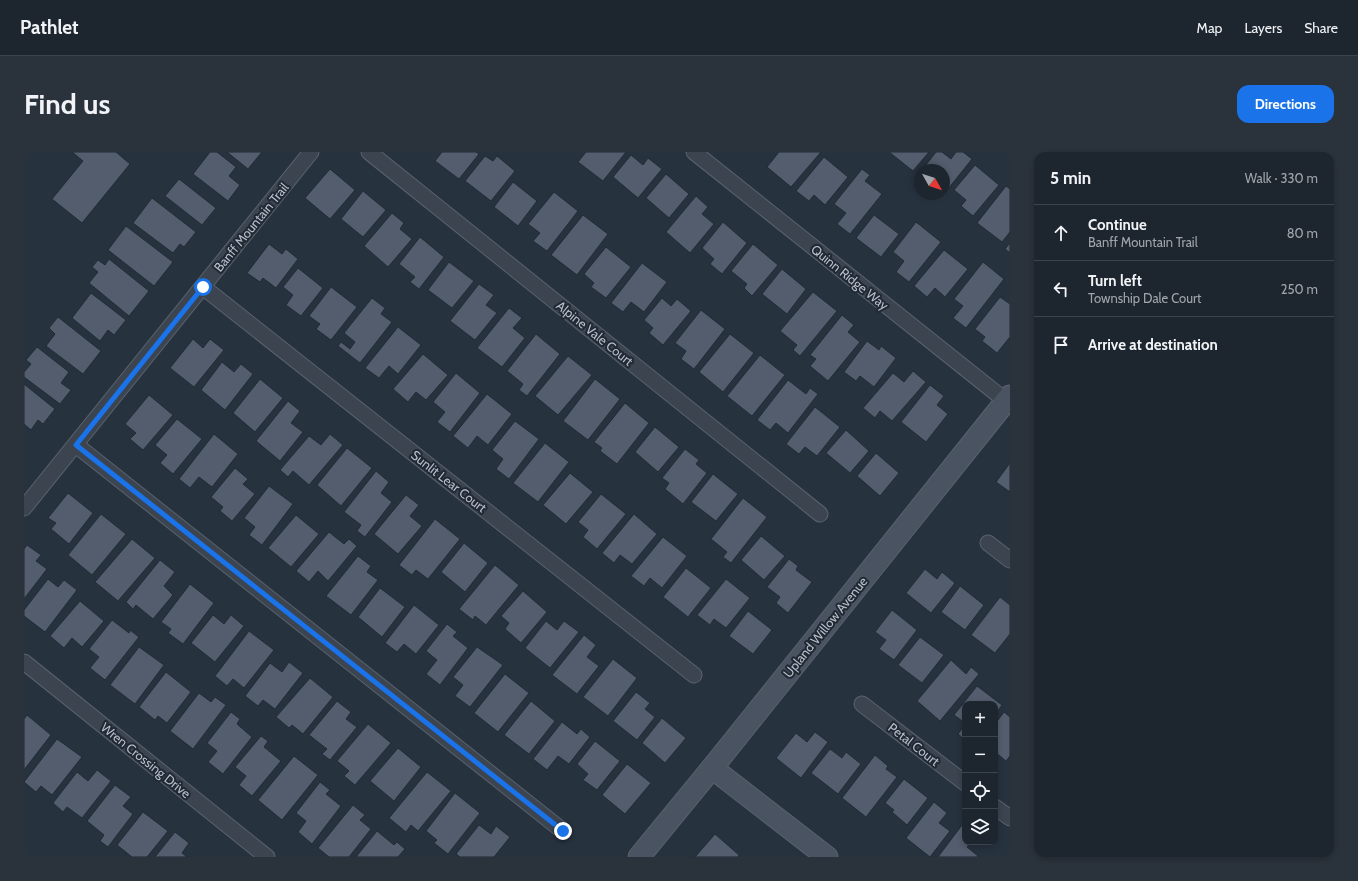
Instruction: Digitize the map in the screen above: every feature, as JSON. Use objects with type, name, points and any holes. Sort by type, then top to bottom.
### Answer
[{"type":"street","name":"Banff Mountain Trail","points":[[24,508],[311,152]]},
{"type":"street","name":"Alpine Vale Court","points":[[369,152],[820,514]]},
{"type":"street","name":"Quinn Ridge Way","points":[[694,152],[1008,398]]},
{"type":"street","name":"Sunlit Lear Court","points":[[203,287],[694,675]]},
{"type":"street","name":"Upland Willow Avenue","points":[[638,857],[712,768],[1008,398]]},
{"type":"street","points":[[76,445],[563,831]]},
{"type":"street","points":[[988,543],[1010,560]]},
{"type":"street","name":"Wren Crossing Drive","points":[[24,662],[268,857]]},
{"type":"street","name":"Petal Court","points":[[862,704],[962,781]]},
{"type":"street","points":[[712,768],[827,857]]},
{"type":"street","points":[[998,808],[1010,818]]},
{"type":"building","points":[[72,152],[116,152],[130,164],[82,223],[52,199],[83,161]]},
{"type":"building","points":[[210,152],[217,152],[236,167],[229,176],[240,185],[228,201],[193,174]]},
{"type":"building","points":[[227,152],[262,152],[248,169]]},
{"type":"building","points":[[442,152],[476,152],[479,154],[459,179],[435,161]]},
{"type":"building","points":[[586,152],[626,152],[603,181],[578,162]]},
{"type":"building","points":[[779,152],[821,152],[791,187],[767,167]]},
{"type":"building","points":[[889,152],[929,152],[919,164],[914,164],[913,171]]},
{"type":"building","points":[[936,152],[942,152],[951,159],[956,152],[963,152],[972,159],[950,186],[950,164],[927,164]]},
{"type":"building","points":[[631,155],[643,165],[648,158],[662,169],[638,198],[613,177]]},
{"type":"building","points":[[485,156],[493,161],[497,156],[515,171],[491,201],[465,181]]},
{"type":"building","points":[[824,157],[848,177],[825,205],[814,195],[809,201],[796,191]]},
{"type":"building","points":[[975,165],[999,185],[973,216],[961,206],[966,200],[954,190]]},
{"type":"building","points":[[330,169],[355,190],[330,219],[305,198]]},
{"type":"building","points":[[862,169],[870,175],[865,181],[882,194],[850,234],[837,224],[846,213],[834,204]]},
{"type":"building","points":[[666,174],[689,194],[669,218],[646,198]]},
{"type":"building","points":[[179,179],[216,208],[202,225],[165,196]]},
{"type":"building","points":[[513,182],[537,201],[518,226],[494,207]]},
{"type":"building","points":[[1006,186],[1010,189],[1010,232],[1002,242],[977,223]]},
{"type":"building","points":[[363,191],[386,210],[363,237],[341,219]]},
{"type":"building","points":[[554,192],[578,211],[547,251],[533,241],[540,233],[528,224]]},
{"type":"building","points":[[696,196],[708,207],[702,214],[714,224],[690,253],[666,232]]},
{"type":"building","points":[[152,198],[196,232],[184,247],[180,244],[173,253],[133,223]]},
{"type":"building","points":[[392,213],[404,223],[400,229],[412,239],[388,267],[364,246]]},
{"type":"building","points":[[583,215],[608,234],[577,275],[551,255]]},
{"type":"building","points":[[874,215],[899,234],[881,257],[856,238]]},
{"type":"building","points":[[723,222],[747,243],[722,274],[710,264],[714,259],[702,248]]},
{"type":"building","points":[[916,222],[941,242],[909,282],[896,272],[904,261],[893,252]]},
{"type":"building","points":[[126,226],[173,262],[154,286],[108,250]]},
{"type":"building","points":[[420,237],[444,257],[419,289],[410,282],[415,277],[399,264]]},
{"type":"building","points":[[1010,243],[1010,253],[1005,249]]},
{"type":"building","points":[[269,244],[282,254],[286,249],[298,259],[276,288],[263,278],[260,282],[247,273]]},
{"type":"building","points":[[753,244],[778,265],[752,296],[744,288],[747,284],[731,271]]},
{"type":"building","points":[[606,247],[631,267],[606,298],[591,287],[594,283],[584,274]]},
{"type":"building","points":[[944,250],[968,269],[945,297],[935,288],[927,297],[914,286]]},
{"type":"building","points":[[109,259],[149,291],[129,316],[89,283],[98,272],[92,267],[98,260],[105,265]]},
{"type":"building","points":[[449,262],[474,281],[452,308],[428,290]]},
{"type":"building","points":[[983,262],[1004,279],[966,328],[953,318],[963,306],[954,299]]},
{"type":"building","points":[[642,263],[667,282],[644,312],[631,302],[623,312],[611,303]]},
{"type":"building","points":[[298,268],[323,288],[301,316],[286,305],[293,295],[283,287]]},
{"type":"building","points":[[782,269],[806,289],[787,314],[762,294]]},
{"type":"building","points":[[479,284],[494,295],[486,305],[497,313],[475,340],[450,321]]},
{"type":"building","points":[[331,287],[357,307],[331,340],[316,329],[320,324],[309,316]]},
{"type":"building","points":[[813,292],[837,311],[800,356],[793,350],[797,345],[780,331]]},
{"type":"building","points":[[91,293],[126,320],[114,335],[108,330],[100,341],[72,318]]},
{"type":"building","points":[[1000,297],[1010,304],[1010,337],[997,353],[982,341],[985,337],[975,329]]},
{"type":"building","points":[[372,298],[385,308],[381,314],[392,322],[360,363],[338,346],[341,342],[350,349],[355,342],[344,333]]},
{"type":"building","points":[[662,298],[671,306],[677,299],[691,311],[663,345],[649,333],[653,328],[644,320]]},
{"type":"building","points":[[509,308],[522,318],[513,328],[525,338],[502,367],[477,348]]},
{"type":"building","points":[[701,310],[725,329],[694,369],[681,359],[686,351],[675,343]]},
{"type":"building","points":[[842,315],[854,325],[848,332],[860,342],[828,381],[810,366],[816,359],[810,355]]},
{"type":"building","points":[[58,317],[101,351],[83,374],[46,346],[55,334],[49,328]]},
{"type":"building","points":[[398,327],[421,345],[398,374],[389,366],[379,378],[365,368]]},
{"type":"building","points":[[536,334],[560,354],[527,396],[519,390],[523,384],[507,371]]},
{"type":"building","points":[[730,334],[754,353],[723,392],[699,372]]},
{"type":"building","points":[[193,339],[203,348],[210,339],[224,350],[194,387],[170,368]]},
{"type":"building","points":[[867,341],[879,350],[881,346],[896,358],[874,387],[860,376],[856,381],[844,372]]},
{"type":"building","points":[[37,347],[69,372],[61,383],[71,390],[60,404],[24,377],[24,372],[31,364],[26,360]]},
{"type":"building","points":[[423,354],[448,375],[426,400],[416,392],[408,402],[393,389]]},
{"type":"building","points":[[760,355],[785,375],[752,416],[727,396]]},
{"type":"building","points":[[568,356],[592,375],[558,415],[535,396]]},
{"type":"building","points":[[222,362],[234,372],[241,364],[253,374],[225,410],[201,390]]},
{"type":"building","points":[[913,371],[926,382],[892,421],[880,411],[875,418],[863,408],[893,373],[904,382]]},
{"type":"building","points":[[456,373],[480,393],[450,432],[437,422],[445,412],[433,402]]},
{"type":"building","points":[[260,379],[283,398],[255,432],[233,413]]},
{"type":"building","points":[[595,379],[620,399],[588,440],[563,421]]},
{"type":"building","points":[[788,380],[806,394],[810,388],[818,394],[788,433],[776,423],[770,430],[757,420]]},
{"type":"building","points":[[24,384],[55,409],[43,424],[38,420],[31,430],[24,424]]},
{"type":"building","points":[[930,385],[944,396],[937,405],[948,414],[926,442],[901,422]]},
{"type":"building","points":[[487,394],[512,414],[488,445],[477,436],[468,448],[453,436]]},
{"type":"building","points":[[149,395],[173,415],[143,450],[130,439],[136,433],[125,424]]},
{"type":"building","points":[[288,401],[300,411],[291,423],[303,432],[280,461],[256,441]]},
{"type":"building","points":[[625,403],[649,423],[617,464],[600,451],[602,448],[594,442]]},
{"type":"building","points":[[815,407],[840,427],[817,456],[805,447],[799,454],[786,444]]},
{"type":"building","points":[[177,419],[202,439],[173,474],[160,463],[167,455],[155,445]]},
{"type":"building","points":[[515,421],[539,439],[509,479],[496,469],[503,459],[492,450]]},
{"type":"building","points":[[655,427],[679,447],[658,472],[635,452]]},
{"type":"building","points":[[846,430],[869,451],[850,473],[826,453]]},
{"type":"building","points":[[214,434],[238,454],[212,487],[199,477],[190,488],[179,479]]},
{"type":"building","points":[[330,434],[343,445],[309,485],[293,471],[288,477],[280,470],[309,436],[321,445]]},
{"type":"building","points":[[545,443],[569,462],[538,502],[513,483]]},
{"type":"building","points":[[347,448],[372,468],[341,506],[317,485]]},
{"type":"building","points":[[685,449],[699,460],[696,464],[707,473],[683,504],[665,489],[669,483],[662,478]]},
{"type":"building","points":[[876,453],[899,473],[880,496],[857,476]]},
{"type":"building","points":[[1010,463],[1010,492],[996,482]]},
{"type":"building","points":[[235,468],[248,479],[243,484],[255,494],[232,521],[220,511],[223,507],[211,497]]},
{"type":"building","points":[[376,471],[389,482],[381,493],[392,502],[365,537],[357,531],[361,525],[344,512]]},
{"type":"building","points":[[570,473],[593,492],[566,524],[543,505]]},
{"type":"building","points":[[713,474],[738,494],[716,521],[691,502]]},
{"type":"building","points":[[269,486],[293,504],[262,545],[249,535],[255,527],[244,518]]},
{"type":"building","points":[[68,493],[93,513],[69,544],[51,529],[56,523],[48,518]]},
{"type":"building","points":[[601,494],[626,514],[597,549],[583,537],[588,530],[578,522]]},
{"type":"building","points":[[406,495],[419,505],[410,516],[422,526],[398,554],[374,534]]},
{"type":"building","points":[[743,498],[767,517],[731,563],[723,557],[727,552],[711,539]]},
{"type":"building","points":[[101,514],[126,534],[92,575],[68,555]]},
{"type":"building","points":[[634,514],[657,534],[632,564],[620,555],[614,563],[602,553]]},
{"type":"building","points":[[296,515],[319,534],[291,567],[268,548]]},
{"type":"building","points":[[435,519],[460,539],[428,579],[416,570],[412,575],[399,565]]},
{"type":"building","points":[[329,532],[344,544],[349,539],[357,546],[328,581],[318,571],[309,582],[296,571]]},
{"type":"building","points":[[761,536],[785,556],[764,580],[741,560]]},
{"type":"building","points":[[663,537],[687,556],[662,588],[650,578],[644,586],[631,576]]},
{"type":"building","points":[[132,539],[155,558],[118,601],[95,582]]},
{"type":"building","points":[[464,543],[488,563],[465,592],[441,572]]},
{"type":"building","points":[[27,545],[41,555],[36,561],[47,569],[24,599],[24,549]]},
{"type":"building","points":[[358,556],[371,566],[367,572],[378,580],[351,615],[326,596]]},
{"type":"building","points":[[789,559],[798,566],[796,570],[812,582],[788,613],[776,603],[780,597],[767,587]]},
{"type":"building","points":[[160,560],[175,572],[164,586],[173,595],[153,619],[136,605],[133,609],[126,602]]},
{"type":"building","points":[[495,565],[519,585],[486,625],[475,616],[473,620],[459,609]]},
{"type":"building","points":[[686,568],[711,588],[688,617],[663,597]]},
{"type":"building","points":[[925,569],[937,579],[942,572],[955,583],[931,613],[906,593]]},
{"type":"building","points":[[48,579],[58,587],[64,580],[77,590],[45,632],[24,616],[24,610]]},
{"type":"building","points":[[726,579],[750,598],[726,628],[714,619],[710,625],[697,615]]},
{"type":"building","points":[[190,584],[214,603],[183,644],[168,633],[171,629],[161,622]]},
{"type":"building","points":[[960,586],[984,605],[965,630],[941,612]]},
{"type":"building","points":[[380,588],[405,607],[382,637],[358,617]]},
{"type":"building","points":[[523,591],[547,612],[521,643],[505,629],[509,623],[501,616]]},
{"type":"building","points":[[1000,597],[1010,605],[1010,634],[995,653],[971,635]]},
{"type":"building","points":[[80,601],[104,621],[82,647],[72,638],[64,648],[50,636]]},
{"type":"building","points":[[414,605],[439,625],[416,654],[404,644],[397,652],[385,643]]},
{"type":"building","points":[[892,610],[917,630],[894,660],[879,649],[886,640],[875,632]]},
{"type":"building","points":[[748,611],[772,630],[753,654],[729,636]]},
{"type":"building","points":[[213,615],[224,624],[231,615],[244,626],[215,662],[191,643]]},
{"type":"building","points":[[112,620],[129,633],[130,630],[139,637],[105,680],[90,668],[99,657],[89,649]]},
{"type":"building","points":[[546,621],[557,630],[564,621],[579,632],[550,668],[525,648]]},
{"type":"building","points":[[447,624],[457,632],[453,636],[468,648],[440,685],[426,674],[437,660],[426,651]]},
{"type":"building","points":[[249,631],[274,650],[244,688],[233,679],[227,686],[215,676]]},
{"type":"building","points":[[584,635],[596,645],[587,657],[599,666],[577,694],[552,675]]},
{"type":"building","points":[[920,637],[944,655],[922,683],[898,665]]},
{"type":"building","points":[[139,647],[164,665],[135,704],[110,685]]},
{"type":"building","points":[[477,647],[503,665],[470,707],[455,696],[463,685],[453,677]]},
{"type":"building","points":[[613,659],[637,678],[608,716],[583,697]]},
{"type":"building","points":[[951,660],[966,674],[971,667],[979,674],[940,721],[917,701]]},
{"type":"building","points":[[289,662],[303,673],[275,709],[263,700],[258,706],[245,696],[270,663],[282,672]]},
{"type":"building","points":[[166,672],[191,692],[167,723],[158,716],[155,720],[139,707]]},
{"type":"building","points":[[505,674],[529,693],[498,732],[474,713]]},
{"type":"building","points":[[310,678],[333,697],[303,734],[292,725],[289,728],[276,717]]},
{"type":"building","points":[[977,686],[997,701],[965,701]]},
{"type":"building","points":[[636,692],[650,703],[645,709],[655,717],[637,740],[613,721]]},
{"type":"building","points":[[199,693],[211,702],[215,697],[226,705],[193,749],[170,731]]},
{"type":"building","points":[[337,701],[351,712],[346,719],[357,727],[330,760],[322,754],[327,749],[309,735]]},
{"type":"building","points":[[531,701],[555,721],[529,754],[504,735]]},
{"type":"building","points":[[998,702],[1002,705],[998,711]]},
{"type":"building","points":[[962,705],[962,721],[954,715]]},
{"type":"building","points":[[231,712],[240,719],[237,724],[252,737],[223,774],[208,762],[217,751],[207,743]]},
{"type":"building","points":[[1004,712],[1010,717],[1010,756],[1006,761],[998,754],[998,720]]},
{"type":"building","points":[[27,715],[51,735],[24,770],[24,719]]},
{"type":"building","points":[[662,718],[686,738],[665,763],[642,743]]},
{"type":"building","points":[[562,722],[577,734],[581,729],[590,737],[569,764],[558,756],[547,770],[533,759]]},
{"type":"building","points":[[368,724],[391,743],[355,785],[344,776],[349,771],[337,761]]},
{"type":"building","points":[[962,729],[962,737],[958,734]]},
{"type":"building","points":[[815,732],[828,742],[801,778],[776,758],[796,733],[807,742]]},
{"type":"building","points":[[261,736],[268,741],[264,747],[281,761],[252,796],[239,785],[246,776],[235,767]]},
{"type":"building","points":[[57,739],[82,757],[52,795],[41,786],[36,792],[24,782]]},
{"type":"building","points":[[595,741],[620,761],[597,790],[583,780],[588,774],[577,764]]},
{"type":"building","points":[[398,748],[421,767],[394,801],[370,781]]},
{"type":"building","points":[[830,749],[842,758],[846,752],[861,764],[838,794],[811,773]]},
{"type":"building","points":[[875,755],[888,766],[886,769],[897,777],[866,817],[842,798]]},
{"type":"building","points":[[294,756],[318,775],[282,820],[258,800]]},
{"type":"building","points":[[627,764],[651,783],[625,814],[602,795]]},
{"type":"building","points":[[97,770],[111,781],[82,818],[67,807],[63,812],[53,803],[77,772],[88,781]]},
{"type":"building","points":[[427,772],[451,791],[418,831],[411,825],[406,832],[389,818]]},
{"type":"building","points":[[904,779],[928,798],[907,825],[892,812],[894,810],[885,803]]},
{"type":"building","points":[[320,782],[330,790],[326,794],[341,806],[312,844],[298,832],[306,821],[296,813]]},
{"type":"building","points":[[115,785],[131,797],[123,806],[133,814],[108,847],[100,841],[104,835],[87,821]]},
{"type":"building","points":[[455,793],[480,813],[448,854],[434,843],[437,840],[426,831]]},
{"type":"building","points":[[934,802],[947,813],[939,823],[950,831],[930,857],[906,838]]},
{"type":"building","points":[[353,805],[365,815],[360,820],[371,829],[349,857],[329,857],[318,848]]},
{"type":"building","points":[[143,812],[168,831],[147,857],[132,857],[117,845]]},
{"type":"building","points":[[479,825],[491,834],[496,826],[510,837],[494,857],[460,857],[456,854]]},
{"type":"building","points":[[962,825],[962,845],[969,845],[967,847],[978,856],[977,857],[938,857]]},
{"type":"building","points":[[377,831],[394,845],[397,842],[405,849],[398,857],[356,857]]},
{"type":"building","points":[[175,832],[189,843],[182,853],[187,857],[155,857]]},
{"type":"building","points":[[715,834],[739,855],[738,857],[695,857]]},
{"type":"route","points":[[203,287],[76,445],[563,831]]}]
